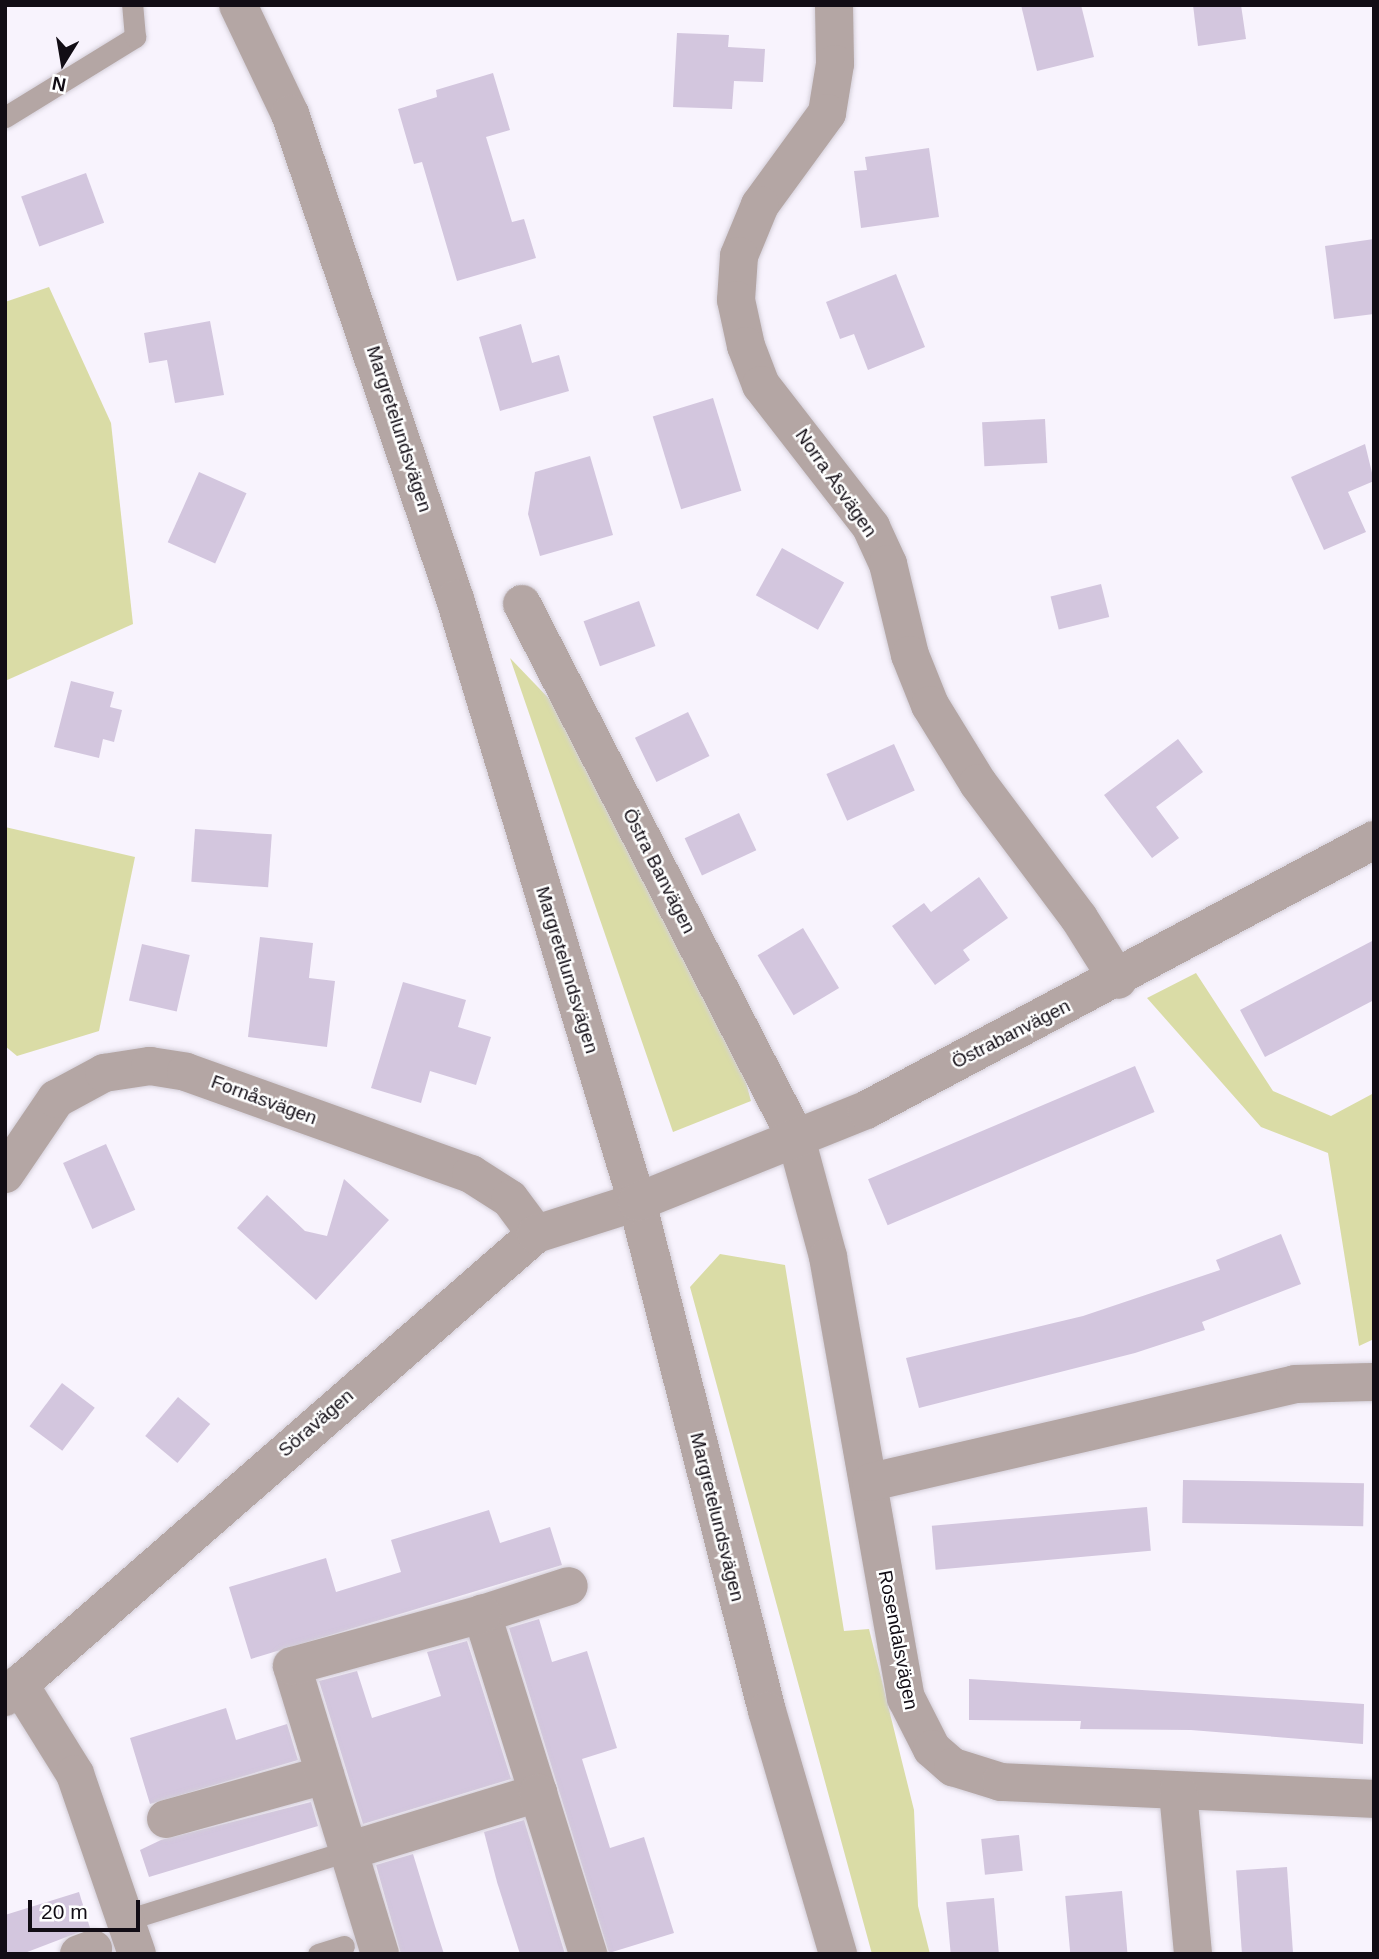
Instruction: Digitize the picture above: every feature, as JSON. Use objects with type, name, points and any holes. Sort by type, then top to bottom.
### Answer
[{"type":"street","name":"Margretelundsvägen","points":[[238,5],[290,114],[383,381],[459,612],[637,1202],[766,1711],[838,1954]]},
{"type":"street","name":"Norra Åsvägen","points":[[834,5],[835,64],[827,113],[760,205],[739,256],[736,300],[746,346],[761,385],[870,527],[888,564],[910,655],[930,705],[978,783],[1079,918],[1118,979]]},
{"type":"street","name":"Östra Banvägen","points":[[522,604],[796,1138]]},
{"type":"street","name":"Östrabanvägen","points":[[637,1202],[866,1110],[1118,979],[1374,840]]},
{"type":"street","name":"Fornåsvägen","points":[[5,1174],[56,1099],[104,1073],[150,1066],[186,1072],[471,1174],[510,1199],[536,1234]]},
{"type":"street","name":"Rosendalsvägen","points":[[796,1138],[828,1257],[872,1482],[906,1698],[932,1749],[953,1767],[1001,1782],[1374,1799]]},
{"type":"street","name":"Söravägen","points":[[132,1937],[75,1774],[12,1690],[536,1234],[637,1202]]},
{"type":"street","points":[[872,1482],[1295,1384],[1374,1382]]},
{"type":"street","points":[[362,1950],[348,1851],[292,1666],[482,1614],[569,1586]]},
{"type":"street","points":[[482,1614],[588,1954]]},
{"type":"street","points":[[166,1819],[325,1775]]},
{"type":"street","points":[[1178,1792],[1193,1954]]},
{"type":"street","points":[[348,1851],[538,1793]]},
{"type":"lane","points":[[5,117],[135,37],[132,5]]},
{"type":"lane","points":[[132,1937],[348,1851]]},
{"type":"lane","points":[[318,1954],[362,1950]]},
{"type":"green space","points":[[49,287],[111,423],[133,624],[5,681],[5,302]]},
{"type":"green space","points":[[510,658],[560,710],[736,1045],[751,1101],[673,1132]]},
{"type":"green space","points":[[5,827],[135,857],[99,1031],[17,1056],[5,1046]]},
{"type":"green space","points":[[1196,973],[1273,1091],[1331,1116],[1374,1093],[1374,1339],[1359,1346],[1328,1153],[1261,1127],[1147,998]]},
{"type":"green space","points":[[720,1254],[785,1265],[844,1631],[869,1629],[914,1810],[918,1906],[930,1954],[872,1954],[690,1287]]},
{"type":"building","points":[[1021,5],[1081,5],[1094,57],[1037,71]]},
{"type":"building","points":[[1193,5],[1241,5],[1246,39],[1198,46]]},
{"type":"building","points":[[677,33],[729,35],[728,47],[765,49],[763,82],[734,81],[732,109],[673,107]]},
{"type":"building","points":[[493,73],[510,130],[486,137],[512,222],[524,219],[536,258],[457,281],[422,162],[414,164],[398,109],[437,97],[436,90]]},
{"type":"building","points":[[929,148],[939,217],[861,228],[854,171],[867,170],[865,157]]},
{"type":"building","points":[[86,173],[104,223],[39,246],[21,197]]},
{"type":"building","points":[[1374,239],[1374,314],[1334,319],[1325,246]]},
{"type":"building","points":[[896,274],[925,347],[868,370],[854,334],[840,339],[826,302]]},
{"type":"building","points":[[210,321],[224,395],[175,403],[167,360],[149,363],[144,333]]},
{"type":"building","points":[[521,324],[532,363],[559,355],[569,391],[500,411],[479,337]]},
{"type":"building","points":[[713,398],[741,491],[681,509],[653,416]]},
{"type":"building","points":[[1045,419],[1047,463],[984,466],[982,422]]},
{"type":"building","points":[[1365,444],[1374,481],[1348,492],[1366,532],[1324,550],[1291,477]]},
{"type":"building","points":[[590,456],[613,535],[540,556],[528,514],[535,472]]},
{"type":"building","points":[[199,472],[247,493],[215,563],[168,542]]},
{"type":"building","points":[[782,548],[844,582],[818,630],[756,595]]},
{"type":"building","points":[[1101,584],[1109,617],[1059,630],[1051,597]]},
{"type":"building","points":[[639,601],[655,646],[600,666],[584,621]]},
{"type":"building","points":[[71,681],[114,692],[110,707],[122,710],[114,742],[103,739],[99,758],[54,747]]},
{"type":"building","points":[[688,712],[709,756],[656,782],[635,738]]},
{"type":"building","points":[[1178,739],[1203,772],[1156,807],[1179,838],[1152,858],[1104,795]]},
{"type":"building","points":[[894,744],[915,791],[847,821],[826,774]]},
{"type":"building","points":[[739,813],[756,850],[702,876],[685,838]]},
{"type":"building","points":[[195,829],[272,834],[268,887],[191,882]]},
{"type":"building","points":[[979,877],[1008,918],[963,950],[970,960],[935,985],[892,926],[924,903],[931,912]]},
{"type":"building","points":[[803,928],[839,988],[794,1015],[758,955]]},
{"type":"building","points":[[260,937],[313,943],[309,978],[335,981],[327,1047],[248,1037]]},
{"type":"building","points":[[1374,940],[1374,1000],[1265,1057],[1240,1010]]},
{"type":"building","points":[[142,944],[190,955],[177,1012],[129,1001]]},
{"type":"building","points":[[403,982],[466,1000],[458,1027],[491,1037],[476,1085],[430,1071],[421,1103],[371,1088]]},
{"type":"building","points":[[1135,1066],[1155,1112],[888,1225],[868,1179]]},
{"type":"building","points":[[106,1144],[135,1210],[92,1229],[63,1163]]},
{"type":"building","points":[[344,1179],[389,1220],[316,1300],[237,1228],[267,1195],[305,1231],[327,1236]]},
{"type":"building","points":[[1281,1234],[1301,1284],[1202,1322],[1205,1330],[1135,1353],[919,1408],[906,1358],[1083,1316],[1220,1270],[1216,1260]]},
{"type":"building","points":[[62,1383],[95,1408],[62,1451],[30,1426]]},
{"type":"building","points":[[178,1397],[210,1424],[177,1463],[145,1436]]},
{"type":"building","points":[[1183,1480],[1364,1483],[1363,1526],[1182,1523]]},
{"type":"building","points":[[1147,1507],[1151,1551],[936,1570],[932,1526]]},
{"type":"building","points":[[489,1510],[500,1543],[550,1527],[562,1565],[251,1659],[229,1587],[326,1558],[336,1592],[401,1572],[391,1540]]},
{"type":"building","points":[[539,1619],[552,1662],[587,1651],[617,1748],[582,1759],[610,1848],[644,1837],[674,1933],[609,1953],[509,1628]]},
{"type":"building","points":[[467,1641],[511,1779],[363,1824],[319,1681],[357,1671],[372,1718],[441,1696],[427,1652]]},
{"type":"building","points":[[969,1679],[1364,1704],[1363,1744],[1191,1730],[1080,1729],[1081,1721],[969,1720]]},
{"type":"building","points":[[226,1708],[236,1740],[287,1724],[298,1760],[150,1804],[130,1738]]},
{"type":"building","points":[[311,1802],[318,1826],[149,1877],[140,1850],[161,1840]]},
{"type":"building","points":[[524,1820],[565,1954],[520,1954],[497,1882],[484,1832]]},
{"type":"building","points":[[1019,1835],[1023,1871],[985,1875],[981,1839]]},
{"type":"building","points":[[413,1854],[444,1954],[401,1954],[376,1865]]},
{"type":"building","points":[[1287,1867],[1293,1954],[1242,1954],[1236,1871]]},
{"type":"building","points":[[1122,1891],[1127,1954],[1070,1954],[1065,1896]]},
{"type":"building","points":[[79,1892],[90,1928],[22,1954],[5,1954],[5,1915]]},
{"type":"building","points":[[994,1898],[999,1954],[951,1954],[946,1902]]}]
